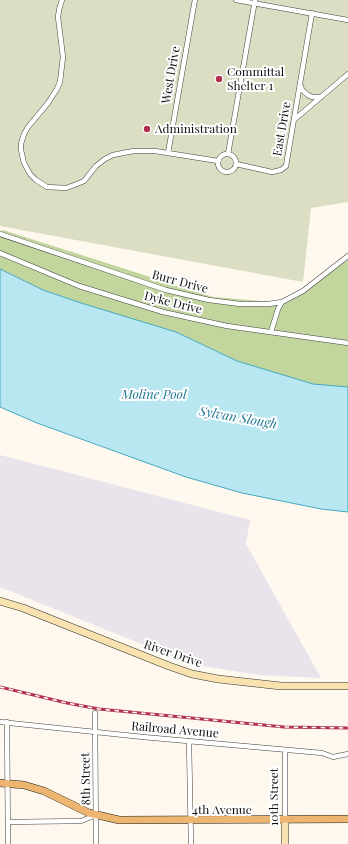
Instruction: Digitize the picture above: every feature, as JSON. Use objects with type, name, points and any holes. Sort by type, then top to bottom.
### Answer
[{"type":"main road","name":"River Drive","points":[[0,601],[23,608],[192,674],[218,679],[281,686],[348,686]]},
{"type":"main road","name":"4th Avenue","points":[[0,783],[24,785],[44,791],[96,815],[109,819],[130,821],[348,820]]},
{"type":"main road","name":"10th Street","points":[[285,820],[285,844]]},
{"type":"street","points":[[62,0],[59,10],[58,24],[63,58],[62,74],[53,96],[24,134],[21,150],[26,169],[36,180],[41,184],[54,188],[66,188],[78,184],[84,180],[96,166],[113,155],[144,150],[218,161]]},
{"type":"street","name":"West Drive","points":[[168,153],[196,0]]},
{"type":"street","points":[[236,0],[254,1],[348,20]]},
{"type":"street","points":[[228,154],[254,1]]},
{"type":"street","name":"East Drive","points":[[236,164],[272,172],[276,172],[286,166],[312,13]]},
{"type":"street","points":[[295,119],[348,74]]},
{"type":"street","points":[[300,83],[302,90],[308,95],[312,97],[322,97]]},
{"type":"street","points":[[228,154],[235,159],[236,164],[231,171],[225,172],[220,169],[218,161],[221,156],[228,154]]},
{"type":"street","name":"Burr Drive","points":[[0,234],[166,290],[209,300],[240,304],[268,304],[282,302],[302,291],[348,256]]},
{"type":"street","name":"Dyke Drive","points":[[0,253],[79,286],[163,312],[227,326],[348,343]]},
{"type":"street","points":[[271,332],[278,309],[282,302]]},
{"type":"street","name":"8th Street","points":[[95,713],[96,844]]},
{"type":"street","name":"Railroad Avenue","points":[[0,722],[189,742],[322,753],[333,757],[348,754]]},
{"type":"street","points":[[7,722],[8,844]]},
{"type":"street","points":[[189,742],[191,844]]},
{"type":"street","name":"10th Street","points":[[285,750],[285,820]]},
{"type":"street","points":[[8,822],[81,821],[96,815]]},
{"type":"shaded area","points":[[0,455],[250,520],[246,544],[321,678],[258,675],[191,664],[0,587]]},
{"type":"green space","points":[[0,0],[348,0],[348,202],[311,208],[303,282],[0,226]]},
{"type":"green space","points":[[3,230],[213,297],[285,303],[348,260],[348,387],[313,384],[237,361],[176,332],[43,290],[0,269],[0,232]]},
{"type":"water","name":"Moline Pool","points":[[0,269],[43,290],[176,332],[237,361],[313,384],[348,387],[348,512],[321,509],[242,493],[186,477],[37,423],[0,407]]},
{"type":"railway","points":[[0,687],[99,709],[284,727],[348,728]]},
{"type":"place","name":"Committal Shelter 1","points":[[219,79]]},
{"type":"place","name":"Administration","points":[[147,129]]},
{"type":"water label","name":"Sylvan Slough","points":[[238,418]]}]
